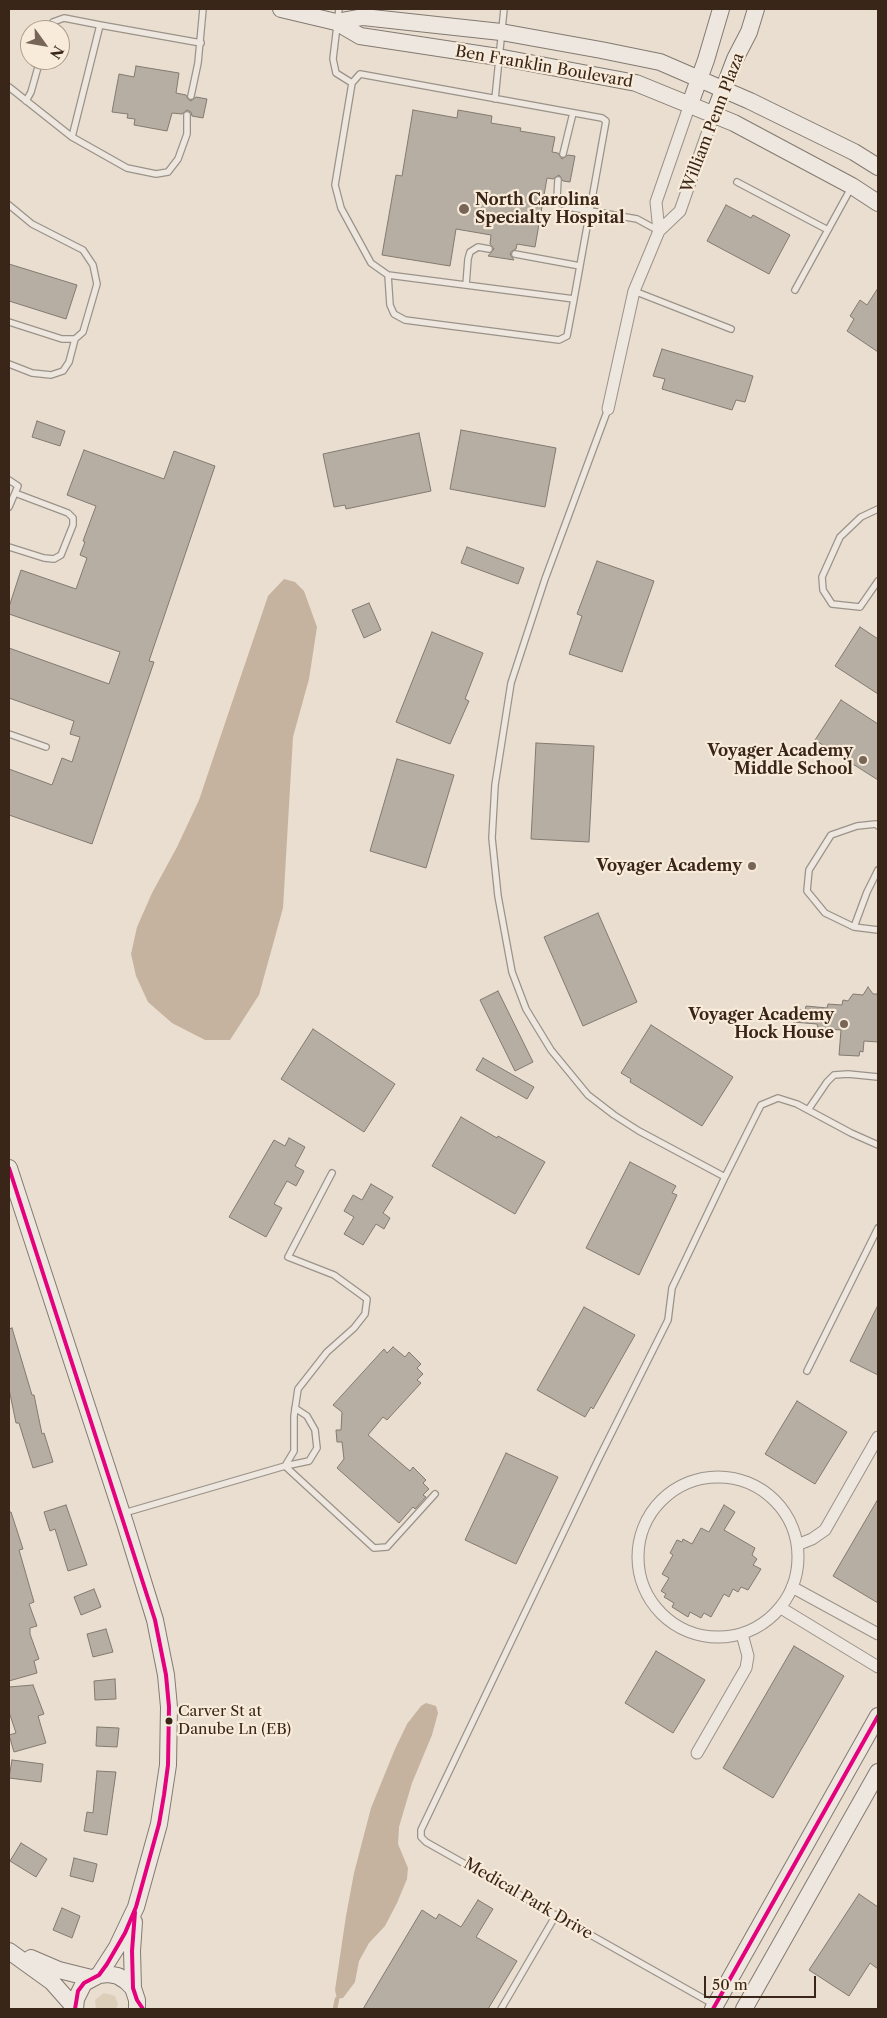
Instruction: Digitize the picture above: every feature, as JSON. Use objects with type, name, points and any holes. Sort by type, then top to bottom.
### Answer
[{"type":"street","name":"Ben Franklin Boulevard","points":[[281,9],[501,32],[660,62],[724,90],[854,152],[878,167]]},
{"type":"street","name":"William Penn Plaza","points":[[659,231],[656,202],[699,80],[721,9]]},
{"type":"street","name":"William Penn Plaza","points":[[608,409],[634,291],[659,231],[680,211],[714,114],[735,59],[749,32],[756,9]]},
{"type":"street","name":"Ben Franklin Boulevard","points":[[337,15],[360,36],[498,57],[636,83],[714,114],[852,186],[878,203]]},
{"type":"street","points":[[9,1168],[122,1513],[162,1646],[169,1707],[168,1766],[164,1795],[159,1824],[136,1907],[117,1947],[95,1976],[78,1991],[75,2009]]},
{"type":"street","points":[[797,1545],[812,1539],[825,1530],[878,1436]]},
{"type":"street","points":[[720,1477],[739,1480],[756,1486],[771,1497],[784,1511],[792,1527],[797,1545],[798,1559],[792,1587],[780,1608],[769,1619],[756,1628],[742,1634],[724,1638],[705,1637],[687,1632],[671,1623],[657,1610],[647,1595],[640,1578],[639,1541],[650,1515],[668,1494],[684,1484],[720,1477]]},
{"type":"street","points":[[792,1587],[878,1634]]},
{"type":"street","points":[[780,1608],[878,1667]]},
{"type":"street","points":[[698,1753],[746,1668],[748,1656],[742,1634]]},
{"type":"street","points":[[717,2008],[878,1716]]},
{"type":"street","points":[[744,2009],[878,1772]]},
{"type":"street","points":[[136,1907],[132,1951],[137,2002]]},
{"type":"street","points":[[9,1950],[59,1970],[95,1976],[118,1976],[126,1981],[137,2002]]},
{"type":"street","points":[[9,1950],[52,1982],[75,2009]]},
{"type":"lane","points":[[191,96],[201,43],[203,9]]},
{"type":"lane","points":[[494,99],[504,9]]},
{"type":"lane","points":[[337,15],[332,59],[336,73],[352,83]]},
{"type":"lane","points":[[58,20],[64,18],[201,43]]},
{"type":"lane","points":[[72,137],[100,26]]},
{"type":"lane","points":[[26,100],[31,92],[37,70]]},
{"type":"lane","points":[[388,275],[390,305],[394,314],[405,320],[559,340],[567,336],[574,300],[606,121],[602,118],[360,74],[352,83],[335,185],[342,208],[371,263],[388,275],[574,300]]},
{"type":"lane","points":[[9,87],[72,137],[127,168],[156,174],[168,172],[178,159],[187,134],[187,115]]},
{"type":"lane","points":[[563,154],[572,113]]},
{"type":"lane","points":[[558,180],[557,197],[561,203],[568,207],[636,219],[659,231]]},
{"type":"lane","points":[[737,182],[828,230]]},
{"type":"lane","points":[[796,290],[852,186]]},
{"type":"lane","points":[[9,205],[32,224],[83,250],[93,265],[97,284],[82,332],[75,339],[69,362],[63,371],[52,375],[32,373],[9,364]]},
{"type":"lane","points":[[466,285],[470,252],[478,248],[489,249]]},
{"type":"lane","points":[[515,254],[580,266]]},
{"type":"lane","points":[[634,291],[731,329]]},
{"type":"lane","points":[[9,322],[62,338],[75,339]]},
{"type":"lane","points":[[608,409],[545,579],[511,683],[495,784],[492,838],[498,896],[512,972],[526,1009],[551,1050],[588,1095],[639,1131],[724,1177],[761,1105],[778,1098],[797,1104],[878,1145]]},
{"type":"lane","points":[[9,480],[18,486],[9,507]]},
{"type":"lane","points":[[9,547],[44,558],[54,559],[61,554],[73,525],[73,518],[68,513],[15,493]]},
{"type":"lane","points":[[878,509],[861,517],[840,537],[822,577],[823,590],[832,604],[860,607],[878,580]]},
{"type":"lane","points":[[9,734],[46,747]]},
{"type":"lane","points":[[878,826],[876,824],[857,826],[831,835],[809,870],[807,891],[825,913],[854,927],[878,930]]},
{"type":"lane","points":[[854,927],[867,892],[878,870]]},
{"type":"lane","points":[[808,1110],[826,1082],[834,1075],[848,1074],[878,1077]]},
{"type":"lane","points":[[285,1466],[294,1451],[295,1408],[298,1389],[327,1352],[354,1328],[365,1314],[367,1299],[334,1275],[288,1256],[332,1173]]},
{"type":"lane","name":"Medical Park Drive","points":[[717,2008],[426,1842],[421,1837],[421,1830],[598,1460],[668,1320],[672,1288],[724,1177]]},
{"type":"lane","points":[[807,1371],[878,1228]]},
{"type":"lane","points":[[122,1513],[309,1460],[317,1448],[315,1430],[307,1416],[295,1408]]},
{"type":"lane","points":[[285,1466],[374,1548],[387,1547],[435,1494]]},
{"type":"lane","points":[[501,2009],[556,1915]]},
{"type":"shaded area","points":[[284,579],[295,582],[304,591],[317,627],[309,679],[293,737],[283,908],[259,995],[230,1040],[205,1040],[172,1023],[148,1002],[136,976],[131,954],[137,927],[152,893],[177,847],[199,800],[268,596]]},
{"type":"shaded area","points":[[426,1703],[436,1706],[438,1713],[432,1735],[412,1783],[399,1827],[398,1844],[408,1868],[407,1879],[385,1926],[369,1943],[359,1961],[355,1982],[343,1998],[337,1999],[335,1990],[346,1916],[354,1873],[371,1808],[407,1724],[421,1706]]},
{"type":"shaded area","points":[[104,1993],[115,1996],[118,2004],[116,2009],[96,2009],[95,2000]]},
{"type":"building","points":[[136,66],[179,73],[176,93],[186,95],[191,101],[196,97],[207,99],[203,118],[192,116],[191,112],[187,110],[182,114],[172,113],[167,131],[134,125],[135,119],[127,118],[128,114],[112,112],[119,74],[134,77]]},
{"type":"building","points":[[413,110],[457,118],[458,110],[492,116],[491,123],[521,128],[520,131],[555,137],[552,152],[558,153],[562,159],[568,155],[575,156],[570,182],[563,181],[559,175],[553,179],[547,178],[535,247],[517,244],[516,249],[510,254],[514,260],[488,256],[494,249],[490,244],[491,235],[456,229],[450,266],[382,255],[396,175],[402,176]]},
{"type":"building","points":[[726,205],[751,218],[753,215],[790,235],[769,274],[707,241]]},
{"type":"building","points":[[9,264],[77,285],[66,319],[9,301]]},
{"type":"building","points":[[878,288],[878,352],[847,331],[854,319],[850,316],[860,300],[867,305]]},
{"type":"building","points":[[662,349],[753,376],[745,402],[736,400],[732,410],[662,389],[665,379],[653,376]]},
{"type":"building","points":[[37,421],[65,431],[60,446],[32,437]]},
{"type":"building","points":[[461,430],[556,448],[545,507],[450,489]]},
{"type":"building","points":[[419,433],[431,491],[346,509],[345,505],[334,507],[323,454]]},
{"type":"building","points":[[84,450],[164,479],[174,451],[215,466],[149,661],[154,662],[92,844],[9,815],[9,769],[52,785],[62,758],[72,762],[80,737],[70,734],[74,721],[9,698],[9,648],[109,684],[120,652],[9,614],[9,607],[21,570],[76,589],[87,558],[80,555],[85,542],[83,541],[96,506],[67,495]]},
{"type":"building","points":[[467,547],[524,568],[518,584],[461,563]]},
{"type":"building","points":[[597,561],[654,581],[622,672],[569,654],[582,616],[577,614]]},
{"type":"building","points":[[369,603],[381,630],[364,638],[352,610]]},
{"type":"building","points":[[860,627],[878,639],[878,694],[835,666]]},
{"type":"building","points":[[432,632],[483,653],[465,699],[469,701],[450,744],[396,722]]},
{"type":"building","name":"Voyager Academy Middle School","points":[[841,700],[878,724],[878,780],[815,740]]},
{"type":"building","points":[[536,743],[594,746],[589,842],[531,839]]},
{"type":"building","points":[[397,759],[454,775],[426,868],[370,851]]},
{"type":"building","points":[[598,913],[637,1002],[583,1026],[544,937]]},
{"type":"building","name":"Voyager Academy Hock House","points":[[868,987],[873,994],[878,994],[878,1042],[864,1041],[863,1052],[860,1051],[859,1056],[839,1055],[841,1030],[818,1028],[817,1024],[793,1022],[789,1018],[790,1013],[795,1009],[805,1010],[806,1006],[827,1008],[828,1004],[842,1005],[843,1000],[848,1001],[853,994],[863,995]]},
{"type":"building","points":[[498,991],[533,1062],[515,1071],[480,1000]]},
{"type":"building","points":[[651,1025],[733,1077],[702,1126],[630,1082],[631,1079],[621,1073]]},
{"type":"building","points":[[313,1029],[395,1084],[364,1132],[281,1079]]},
{"type":"building","points":[[483,1058],[534,1087],[527,1099],[476,1070]]},
{"type":"building","points":[[461,1117],[497,1138],[498,1136],[545,1162],[515,1214],[432,1166]]},
{"type":"building","points":[[289,1138],[305,1147],[295,1166],[304,1171],[296,1186],[287,1181],[274,1204],[282,1208],[266,1237],[229,1217],[274,1140],[285,1146]]},
{"type":"building","points":[[630,1162],[676,1186],[672,1193],[677,1195],[639,1275],[586,1248]]},
{"type":"building","points":[[371,1184],[393,1197],[383,1213],[390,1218],[384,1229],[376,1224],[363,1245],[344,1234],[354,1217],[344,1211],[353,1195],[362,1200]]},
{"type":"building","points":[[878,1305],[878,1375],[850,1361]]},
{"type":"building","points":[[584,1307],[635,1335],[593,1409],[591,1407],[585,1417],[537,1390]]},
{"type":"building","points":[[12,1328],[32,1395],[34,1395],[42,1434],[44,1433],[53,1462],[33,1468],[19,1423],[16,1423],[9,1389],[9,1329]]},
{"type":"building","points":[[393,1347],[405,1357],[409,1352],[421,1364],[417,1368],[423,1374],[417,1380],[421,1383],[387,1420],[383,1417],[368,1435],[410,1471],[413,1467],[426,1480],[423,1483],[429,1489],[423,1495],[426,1497],[415,1509],[413,1507],[399,1523],[337,1468],[344,1459],[342,1442],[337,1442],[336,1430],[341,1430],[342,1412],[333,1405],[384,1349],[387,1353]]},
{"type":"building","points":[[797,1401],[847,1432],[815,1484],[765,1454]]},
{"type":"building","points":[[506,1453],[558,1477],[516,1564],[465,1540]]},
{"type":"building","points":[[878,1499],[878,1603],[833,1576]]},
{"type":"building","points":[[66,1505],[87,1565],[68,1571],[55,1529],[50,1531],[44,1512]]},
{"type":"building","points":[[724,1505],[735,1512],[724,1530],[755,1548],[752,1555],[757,1559],[753,1565],[761,1569],[748,1590],[741,1587],[738,1592],[733,1589],[729,1597],[724,1594],[711,1617],[704,1613],[701,1618],[690,1612],[688,1617],[672,1607],[674,1603],[664,1597],[666,1594],[661,1591],[669,1578],[662,1574],[673,1555],[670,1553],[677,1540],[682,1542],[683,1539],[692,1544],[701,1528],[709,1532]]},
{"type":"building","points":[[9,1512],[11,1512],[23,1549],[19,1550],[34,1602],[29,1604],[37,1626],[30,1628],[30,1634],[39,1659],[34,1661],[37,1673],[9,1681]]},
{"type":"building","points":[[94,1589],[101,1607],[81,1615],[74,1597]]},
{"type":"building","points":[[106,1629],[113,1652],[93,1657],[87,1634]]},
{"type":"building","points":[[794,1646],[844,1676],[773,1798],[723,1768]]},
{"type":"building","points":[[656,1651],[705,1680],[673,1733],[625,1703]]},
{"type":"building","points":[[115,1679],[116,1699],[95,1700],[94,1681]]},
{"type":"building","points":[[33,1685],[44,1714],[38,1716],[46,1743],[14,1752],[9,1735],[16,1733],[9,1712],[9,1687]]},
{"type":"building","points":[[97,1727],[119,1728],[117,1747],[96,1746]]},
{"type":"building","points":[[12,1760],[43,1764],[41,1782],[9,1778]]},
{"type":"building","points":[[97,1771],[116,1772],[107,1835],[84,1831],[87,1812],[93,1813]]},
{"type":"building","points":[[21,1843],[47,1859],[36,1877],[10,1861]]},
{"type":"building","points":[[74,1858],[97,1864],[93,1882],[70,1876]]},
{"type":"building","points":[[859,1894],[878,1907],[878,1969],[870,1963],[849,1996],[809,1970]]},
{"type":"building","points":[[478,1900],[493,1909],[476,1937],[517,1961],[488,2009],[363,2009],[422,1910],[436,1919],[439,1914],[461,1927]]},
{"type":"building","points":[[62,1908],[80,1916],[72,1938],[53,1930]]},
{"type":"waterway","points":[[335,2009],[337,1999]]},
{"type":"transit line","points":[[9,1168],[155,1620],[166,1675],[169,1707],[168,1765],[164,1795],[159,1824],[136,1907],[125,1933],[107,1964],[99,1975],[84,1983],[78,1991],[75,2009]]},
{"type":"transit line","points":[[713,2009],[878,1716]]},
{"type":"transit line","points":[[135,1912],[132,1951],[133,1988],[137,2000],[143,2009]]},
{"type":"place","name":"North Carolina Specialty Hospital","points":[[464,209]]},
{"type":"place","name":"Voyager Academy Middle School","points":[[863,760]]},
{"type":"place","name":"Voyager Academy","points":[[752,866]]},
{"type":"place","name":"Voyager Academy Hock House","points":[[844,1024]]},
{"type":"place","name":"Carver St at Danube Ln (EB)","points":[[169,1721]]}]
